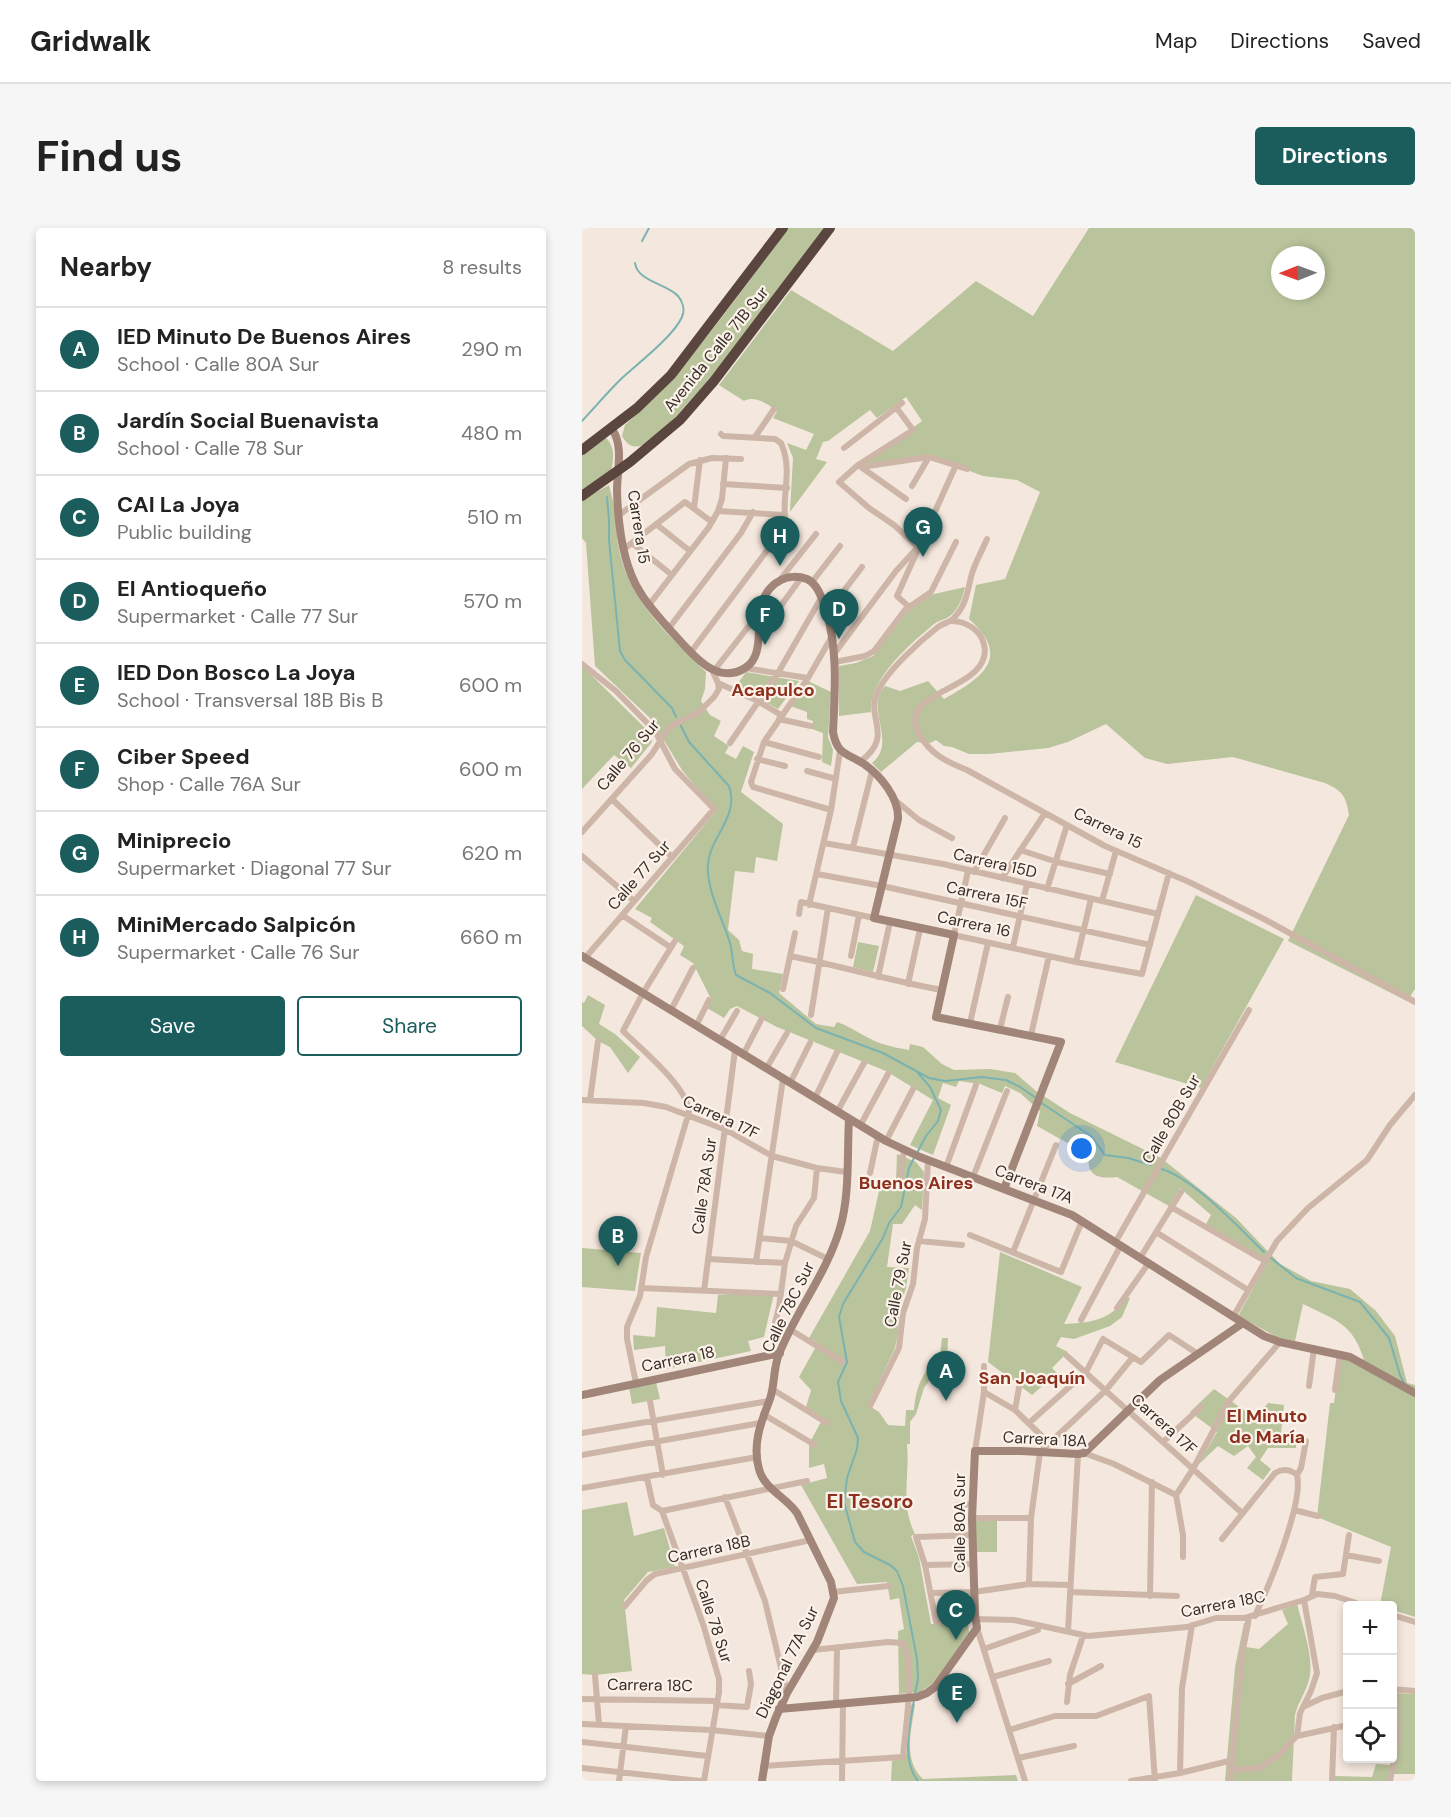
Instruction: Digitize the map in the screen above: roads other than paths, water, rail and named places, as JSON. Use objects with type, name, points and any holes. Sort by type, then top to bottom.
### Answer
[{"type":"highway","name":"Avenida Calle 71B Sur","points":[[582,450],[637,408],[677,368],[783,228]]},
{"type":"highway","name":"Avenida Calle 71B Sur","points":[[582,496],[617,472],[670,429],[702,395],[830,228]]},
{"type":"street","points":[[844,448],[902,402]]},
{"type":"street","points":[[896,407],[913,430],[839,482],[918,547]]},
{"type":"street","points":[[755,437],[774,409]]},
{"type":"street","name":"Carrera 15","points":[[612,429],[618,444],[619,515],[624,549],[635,584],[669,628],[713,672]]},
{"type":"street","points":[[691,652],[786,525],[784,515],[787,488],[786,456],[782,443],[775,439],[723,436],[721,434]]},
{"type":"street","points":[[860,466],[929,457],[967,469]]},
{"type":"street","points":[[912,486],[929,457]]},
{"type":"street","points":[[619,515],[684,467],[712,458],[741,459]]},
{"type":"street","points":[[649,605],[718,511],[726,458]]},
{"type":"street","points":[[694,508],[700,460]]},
{"type":"street","points":[[909,607],[897,596],[956,465]]},
{"type":"street","points":[[860,466],[906,499]]},
{"type":"street","points":[[723,484],[787,488]]},
{"type":"street","points":[[624,549],[685,502],[712,522]]},
{"type":"street","points":[[718,511],[784,515]]},
{"type":"street","points":[[669,628],[741,533],[753,512]]},
{"type":"street","points":[[656,524],[690,551]]},
{"type":"street","points":[[713,672],[759,613],[767,592],[816,534]]},
{"type":"street","points":[[861,762],[872,754],[879,734],[875,699],[879,688],[930,634],[940,625],[951,621],[968,597],[971,575],[987,539]]},
{"type":"street","points":[[835,658],[872,654],[909,607],[928,596],[956,542]]},
{"type":"street","points":[[632,543],[672,575]]},
{"type":"street","points":[[812,582],[840,546]]},
{"type":"street","points":[[835,658],[896,571],[918,547]]},
{"type":"street","points":[[827,613],[862,567]]},
{"type":"street","points":[[778,581],[801,578],[812,582],[827,613],[835,658],[833,732],[840,751],[831,810],[810,905]]},
{"type":"street","points":[[758,637],[801,578]]},
{"type":"street","points":[[730,743],[778,674],[821,598]]},
{"type":"street","points":[[745,668],[752,660],[758,637],[759,613]]},
{"type":"street","name":"Carrera 15","points":[[951,621],[964,623],[979,634],[984,646],[983,661],[967,680],[941,692],[922,705],[916,721],[921,738],[932,751],[943,760],[967,770],[1116,851],[1168,873],[1290,933],[1415,1002]]},
{"type":"street","points":[[831,638],[808,678],[764,742],[751,782],[753,787],[831,810]]},
{"type":"street","points":[[582,664],[616,691],[655,731],[661,741]]},
{"type":"street","points":[[713,672],[727,674],[745,668],[808,678]]},
{"type":"street","points":[[713,672],[718,683],[758,701],[780,717],[811,726]]},
{"type":"street","name":"Calle 76 Sur","points":[[582,832],[652,754],[669,727],[704,708],[719,689],[718,683]]},
{"type":"street","name":"Calle 77 Sur","points":[[584,957],[714,809],[675,769],[661,741]]},
{"type":"street","points":[[764,742],[819,757]]},
{"type":"street","points":[[840,751],[861,762],[872,771],[895,799],[919,820],[952,838]]},
{"type":"street","points":[[757,759],[785,766]]},
{"type":"street","points":[[807,771],[836,779]]},
{"type":"street","points":[[854,847],[872,771]]},
{"type":"street","points":[[612,799],[672,857]]},
{"type":"street","points":[[874,918],[898,819],[895,799]]},
{"type":"street","points":[[1002,878],[1045,813]]},
{"type":"street","points":[[1004,1189],[1061,1042],[936,1017],[961,903],[971,872],[1005,818]]},
{"type":"street","points":[[1047,889],[1067,825]]},
{"type":"street","name":"Carrera 15D","points":[[824,843],[890,853],[1158,914]]},
{"type":"street","points":[[1020,850],[1057,862],[1110,874]]},
{"type":"street","points":[[1102,901],[1116,851]]},
{"type":"street","points":[[582,856],[634,902]]},
{"type":"street","points":[[1150,945],[1168,873]]},
{"type":"street","name":"Carrera 15F","points":[[817,874],[882,886],[1150,945]]},
{"type":"street","points":[[1013,947],[1027,884]]},
{"type":"street","points":[[1076,962],[1091,899]]},
{"type":"street","name":"Carrera 16","points":[[799,914],[801,902],[1076,962],[1142,974],[1150,945]]},
{"type":"street","points":[[811,1015],[828,908]]},
{"type":"street","points":[[622,915],[673,944],[623,1031],[680,1090],[687,1103],[689,1115],[646,1257],[641,1288],[627,1327],[627,1340],[636,1383]]},
{"type":"street","points":[[851,956],[859,915]]},
{"type":"street","points":[[878,977],[890,922]]},
{"type":"street","points":[[908,984],[921,928]]},
{"type":"street","points":[[783,988],[795,933]]},
{"type":"street","points":[[970,1023],[988,943]]},
{"type":"street","points":[[790,956],[942,990]]},
{"type":"street","points":[[1031,1035],[1049,956]]},
{"type":"street","name":"Carrera 17A","points":[[584,957],[882,1138],[916,1155],[1066,1212],[1264,1336],[1280,1342],[1350,1357],[1415,1393]]},
{"type":"street","points":[[671,1010],[693,968]]},
{"type":"street","points":[[1000,1029],[1008,997]]},
{"type":"street","points":[[696,1026],[709,1000]]},
{"type":"street","name":"Calle 80B Sur","points":[[1081,1320],[1118,1243],[1249,1010]]},
{"type":"street","points":[[720,1040],[737,1011]]},
{"type":"street","points":[[743,1055],[762,1018]]},
{"type":"street","points":[[766,1069],[787,1033]]},
{"type":"street","points":[[590,1100],[598,1041]]},
{"type":"street","points":[[756,1262],[786,1081],[810,1043]]},
{"type":"street","name":"Calle 78A Sur","points":[[704,1291],[735,1050]]},
{"type":"street","points":[[815,1098],[837,1053]]},
{"type":"street","points":[[837,1112],[864,1063]]},
{"type":"street","points":[[860,1126],[888,1074]]},
{"type":"street","points":[[946,1167],[976,1085]]},
{"type":"street","points":[[870,1173],[882,1138],[913,1089]]},
{"type":"street","points":[[973,1177],[1007,1091]]},
{"type":"street","points":[[1233,1317],[1277,1241],[1308,1208],[1367,1160],[1390,1125],[1415,1095]]},
{"type":"street","name":"Carrera 17F","points":[[582,1100],[645,1103],[666,1107],[726,1130],[772,1156],[846,1173]]},
{"type":"street","name":"Calle 78C Sur","points":[[834,1592],[794,1508],[770,1488],[761,1476],[757,1458],[757,1437],[769,1401],[780,1353],[828,1259],[843,1219],[849,1119]]},
{"type":"street","points":[[1013,1252],[1056,1145]]},
{"type":"street","points":[[898,1182],[916,1155]]},
{"type":"street","name":"Calle 79 Sur","points":[[870,1406],[898,1348],[903,1313],[913,1284],[919,1241],[925,1219],[916,1155]]},
{"type":"street","points":[[817,1168],[814,1198],[796,1226],[784,1263],[774,1331],[790,1332],[843,1362]]},
{"type":"street","points":[[1140,1258],[1181,1192]]},
{"type":"street","points":[[1172,1207],[1265,1261]]},
{"type":"street","points":[[970,1235],[1061,1272],[1083,1221]]},
{"type":"street","points":[[1156,1232],[1248,1290]]},
{"type":"street","points":[[760,1238],[791,1241],[828,1259]]},
{"type":"street","points":[[919,1241],[962,1245]]},
{"type":"street","points":[[708,1259],[784,1263]]},
{"type":"street","points":[[1117,1308],[1148,1264]]},
{"type":"street","points":[[641,1288],[781,1294]]},
{"type":"street","points":[[1068,1631],[1081,1454],[1160,1380],[1243,1323]]},
{"type":"street","points":[[1029,1423],[1086,1372],[1103,1339],[1141,1362],[1169,1335],[1198,1354]]},
{"type":"street","points":[[1183,1557],[1183,1535],[1176,1495],[1194,1469],[1229,1401],[1280,1342]]},
{"type":"street","points":[[1309,1386],[1314,1348]]},
{"type":"street","name":"Carrera 18","points":[[582,1395],[780,1353]]},
{"type":"street","points":[[1335,1390],[1340,1354]]},
{"type":"street","name":"Carrera 17F","points":[[1067,1356],[1242,1513]]},
{"type":"street","points":[[1029,1584],[1031,1518],[1040,1452],[1106,1390],[1133,1357]]},
{"type":"street","name":"Calle 80A Sur","points":[[984,1366],[984,1392],[975,1451],[972,1518],[976,1623],[1025,1781]]},
{"type":"street","points":[[1015,1410],[1020,1382]]},
{"type":"street","points":[[772,1389],[827,1423]]},
{"type":"street","points":[[984,1392],[1015,1410],[1049,1443]]},
{"type":"street","points":[[650,1401],[663,1475]]},
{"type":"street","points":[[582,1433],[769,1401]]},
{"type":"street","points":[[1163,1442],[1201,1407]]},
{"type":"street","points":[[764,1414],[815,1445]]},
{"type":"street","points":[[582,1455],[760,1423]]},
{"type":"street","points":[[1230,1781],[1242,1655],[1252,1616],[1271,1582],[1294,1510],[1299,1490],[1297,1475],[1301,1468],[1306,1441]]},
{"type":"street","name":"Carrera 18A","points":[[975,1451],[1081,1454],[1114,1464],[1176,1495]]},
{"type":"street","points":[[582,1488],[757,1458]]},
{"type":"street","points":[[1222,1539],[1277,1472],[1291,1471],[1297,1475]]},
{"type":"street","name":"Calle 78 Sur","points":[[647,1478],[653,1505],[662,1511],[703,1624],[719,1679],[702,1781]]},
{"type":"street","points":[[662,1511],[807,1481]]},
{"type":"street","points":[[1149,1596],[1152,1482]]},
{"type":"street","points":[[725,1497],[765,1601],[787,1693]]},
{"type":"street","points":[[958,1505],[973,1504]]},
{"type":"street","points":[[1294,1510],[1318,1516]]},
{"type":"street","points":[[972,1518],[1031,1518]]},
{"type":"street","points":[[973,1535],[916,1538],[925,1565],[936,1622],[976,1623],[1014,1620],[1083,1636],[1068,1684],[1067,1702]]},
{"type":"street","points":[[1349,1535],[1343,1574],[1315,1577],[1312,1595],[1335,1596],[1352,1601]]},
{"type":"street","name":"Carrera 18B","points":[[625,1606],[650,1577],[811,1540]]},
{"type":"street","points":[[1346,1555],[1379,1561]]},
{"type":"street","points":[[925,1565],[974,1564]]},
{"type":"street","points":[[931,1593],[974,1592],[1029,1584],[1149,1596],[1177,1596]]},
{"type":"street","points":[[834,1592],[888,1586]]},
{"type":"street","name":"Diagonal 77A Sur","points":[[762,1781],[769,1736],[779,1709],[813,1650],[832,1604],[834,1592]]},
{"type":"street","name":"Carrera 18C","points":[[1083,1636],[1192,1625],[1216,1618],[1252,1616],[1304,1600],[1312,1595]]},
{"type":"street","points":[[1297,1736],[1303,1707],[1317,1673],[1304,1600]]},
{"type":"street","points":[[1397,1617],[1415,1622]]},
{"type":"street","points":[[779,1709],[912,1697],[927,1693],[935,1687],[976,1623]]},
{"type":"street","points":[[1180,1773],[1182,1688],[1192,1625]]},
{"type":"street","points":[[984,1648],[1038,1630]]},
{"type":"street","points":[[763,1766],[903,1757],[912,1697],[906,1649],[903,1644],[888,1642],[813,1650]]},
{"type":"street","points":[[837,1648],[842,1781]]},
{"type":"street","points":[[993,1677],[1049,1661]]},
{"type":"street","points":[[1068,1684],[1101,1666]]},
{"type":"street","name":"Carrera 18C","points":[[582,1699],[716,1703],[747,1707],[751,1684],[749,1671]]},
{"type":"street","points":[[595,1675],[599,1724]]},
{"type":"street","points":[[1397,1689],[1415,1691]]},
{"type":"street","points":[[1303,1707],[1322,1698],[1343,1692]]},
{"type":"street","points":[[1009,1730],[1055,1716],[1096,1716],[1149,1696],[1155,1779]]},
{"type":"street","points":[[582,1724],[711,1730],[769,1736]]},
{"type":"street","points":[[619,1781],[626,1726]]},
{"type":"street","points":[[1232,1770],[1260,1768],[1297,1736],[1343,1726]]},
{"type":"street","points":[[1332,1781],[1334,1727]]},
{"type":"street","points":[[582,1742],[707,1756]]},
{"type":"street","points":[[1018,1758],[1074,1746]]},
{"type":"street","points":[[1131,1781],[1155,1779],[1233,1760]]},
{"type":"street","points":[[1390,1781],[1393,1763]]},
{"type":"street","points":[[582,1768],[702,1781]]},
{"type":"waterway","points":[[642,241],[649,228]]},
{"type":"waterway","points":[[582,421],[620,380],[663,342],[683,314],[683,306],[678,296],[641,274],[635,263]]},
{"type":"waterway","points":[[607,497],[620,651],[625,660],[672,708],[676,717]]},
{"type":"waterway","points":[[680,724],[689,742],[729,786],[730,809],[711,850],[708,873],[714,900],[730,943],[736,975],[770,993],[816,1028],[883,1053],[929,1078],[945,1081],[982,1077],[1006,1080],[1036,1098]]},
{"type":"waterway","points":[[917,1153],[926,1136],[938,1121],[941,1110],[930,1087],[918,1073]]},
{"type":"waterway","points":[[1040,1102],[1091,1136],[1105,1155],[1128,1158],[1151,1165]]},
{"type":"waterway","points":[[914,1158],[909,1168],[901,1207],[889,1223],[883,1238],[843,1304],[839,1317],[847,1362],[838,1382],[841,1401],[858,1438],[857,1449],[847,1478],[844,1502],[855,1542],[864,1552],[897,1571],[903,1586],[917,1659],[918,1679],[915,1694]]},
{"type":"waterway","points":[[1159,1168],[1172,1173],[1201,1192],[1264,1252]]},
{"type":"waterway","points":[[1271,1258],[1296,1278],[1360,1302],[1389,1338],[1404,1383]]},
{"type":"waterway","points":[[914,1700],[908,1753],[913,1773],[918,1781]]},
{"type":"place","name":"Miniprecio","points":[[923,557]]},
{"type":"place","name":"MiniMercado Salpicón","points":[[780,566]]},
{"type":"place","name":"El Antioqueño","points":[[839,639]]},
{"type":"place","name":"Ciber Speed","points":[[765,645]]},
{"type":"place","name":"Jardín Social Buenavista","points":[[618,1266]]},
{"type":"place","name":"IED Minuto De Buenos Aires","points":[[946,1401]]},
{"type":"place","name":"CAI La Joya","points":[[956,1640]]},
{"type":"place","name":"IED Don Bosco La Joya","points":[[957,1723]]},
{"type":"district","name":"Acapulco","points":[[773,690]]},
{"type":"district","name":"Buenos Aires","points":[[916,1183]]},
{"type":"district","name":"San Joaquín","points":[[1032,1378]]},
{"type":"district","name":"El Minuto de María","points":[[1267,1426]]},
{"type":"district","name":"El Tesoro","points":[[870,1501]]}]
